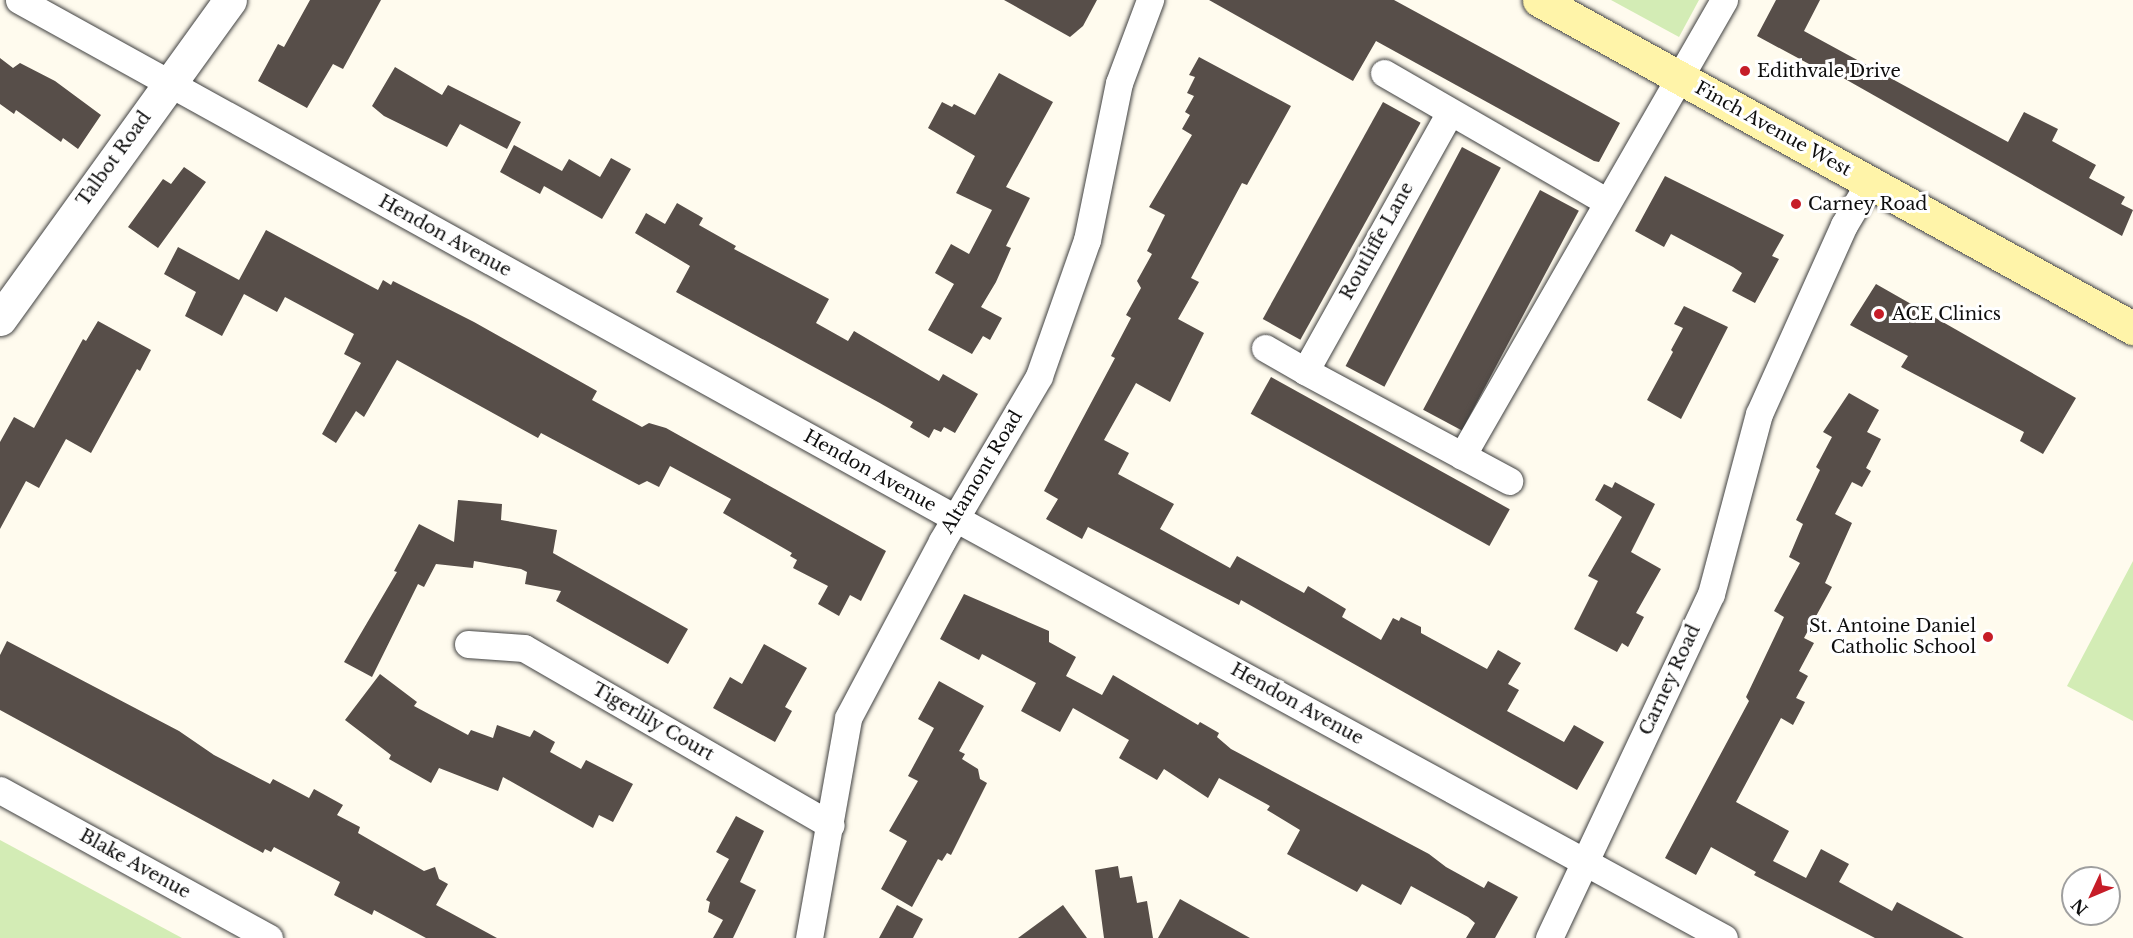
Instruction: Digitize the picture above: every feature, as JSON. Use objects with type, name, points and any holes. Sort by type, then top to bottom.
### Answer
[{"type":"main road","name":"Finch Avenue West","points":[[1539,0],[2133,328]]},
{"type":"street","name":"Hendon Avenue","points":[[19,0],[955,518],[1724,938]]},
{"type":"street","name":"Talbot Road","points":[[0,319],[230,0]]},
{"type":"street","name":"Altamont Road","points":[[809,938],[831,825],[848,718],[955,518],[1039,376],[1087,240],[1119,83],[1150,0]]},
{"type":"street","points":[[1462,456],[1606,201],[1724,0]]},
{"type":"street","points":[[1384,73],[1606,201]]},
{"type":"street","name":"Routliffe Lane","points":[[1305,370],[1450,112]]},
{"type":"street","name":"Carney Road","points":[[1549,938],[1711,594],[1759,414],[1840,234],[1869,183]]},
{"type":"street","points":[[1265,348],[1509,481]]},
{"type":"street","name":"Tigerlily Court","points":[[468,644],[524,648],[831,825]]},
{"type":"street","name":"Blake Avenue","points":[[0,790],[269,938]]},
{"type":"green space","points":[[1611,0],[1699,0],[1679,37]]},
{"type":"green space","points":[[2133,561],[2133,721],[2067,686]]},
{"type":"green space","points":[[0,840],[182,938],[0,938]]},
{"type":"building","points":[[310,0],[381,0],[343,69],[333,64],[307,108],[258,81],[278,44],[284,47]]},
{"type":"building","points":[[1004,0],[1097,0],[1083,26],[1070,37]]},
{"type":"building","points":[[1209,0],[1394,0],[1620,123],[1599,162],[1594,161],[1376,41],[1353,81]]},
{"type":"building","points":[[1776,0],[1820,0],[1804,31],[2008,142],[2024,112],[2058,129],[2052,141],[2096,165],[2089,178],[2125,197],[2121,204],[2133,210],[2122,236],[1838,75],[1836,78],[1757,36]]},
{"type":"building","points":[[1199,57],[1291,106],[1247,185],[1242,183],[1191,278],[1199,282],[1178,319],[1204,333],[1170,402],[1136,383],[1104,440],[1129,453],[1118,474],[1174,504],[1160,529],[1230,568],[1237,556],[1304,593],[1308,586],[1346,609],[1342,617],[1381,640],[1393,618],[1399,621],[1401,617],[1421,627],[1421,633],[1487,669],[1498,650],[1521,663],[1508,684],[1519,690],[1507,711],[1564,742],[1574,725],[1604,742],[1577,790],[1241,600],[1239,605],[1088,527],[1082,539],[1046,519],[1058,499],[1044,491],[1115,358],[1111,356],[1131,318],[1126,315],[1141,288],[1137,281],[1152,254],[1147,251],[1165,215],[1149,207],[1192,135],[1182,129],[1190,115],[1185,112],[1194,96],[1187,93],[1195,77],[1189,75]]},
{"type":"building","points":[[0,58],[13,68],[20,63],[55,81],[101,115],[78,149],[63,138],[61,142],[16,110],[14,114],[0,104]]},
{"type":"building","points":[[395,67],[442,95],[448,85],[521,122],[507,149],[460,124],[447,147],[384,116],[372,106]]},
{"type":"building","points":[[999,73],[1053,102],[1006,187],[1030,198],[1006,246],[1011,248],[996,282],[981,307],[1002,318],[990,340],[983,336],[972,354],[928,330],[954,284],[935,273],[951,244],[969,254],[992,210],[956,193],[975,156],[928,128],[942,102],[952,107],[954,104],[975,115]]},
{"type":"building","points":[[1383,102],[1421,123],[1300,340],[1263,319]]},
{"type":"building","points":[[514,145],[562,171],[569,159],[600,177],[611,158],[631,169],[602,219],[544,186],[540,194],[500,172]]},
{"type":"building","points":[[1462,147],[1501,168],[1384,387],[1346,366]]},
{"type":"building","points":[[184,167],[206,182],[158,248],[128,227],[163,179],[171,184]]},
{"type":"building","points":[[1665,176],[1784,235],[1772,256],[1779,259],[1755,303],[1732,291],[1742,273],[1733,267],[1671,234],[1664,247],[1635,231]]},
{"type":"building","points":[[1540,190],[1579,211],[1462,431],[1423,410]]},
{"type":"building","points":[[677,203],[703,218],[699,225],[736,246],[734,249],[829,299],[816,323],[848,341],[854,331],[939,381],[943,374],[978,394],[955,433],[944,427],[941,432],[934,429],[929,438],[910,427],[913,422],[676,292],[690,266],[635,233],[646,213],[665,224]]},
{"type":"building","points":[[266,230],[378,290],[383,280],[391,285],[393,281],[474,322],[597,391],[592,400],[642,427],[649,423],[666,428],[886,551],[861,601],[850,595],[839,616],[818,604],[828,586],[793,568],[797,560],[790,556],[792,553],[723,513],[731,499],[670,466],[659,487],[647,481],[639,485],[541,433],[538,438],[397,360],[364,417],[356,411],[336,443],[322,434],[361,363],[344,354],[354,334],[285,297],[277,312],[244,294],[222,336],[185,316],[196,292],[164,274],[178,247],[239,280]]},
{"type":"building","points":[[1876,284],[2076,398],[2043,454],[2020,441],[2024,432],[1901,367],[1908,356],[1850,325]]},
{"type":"building","points":[[1684,306],[1728,327],[1681,419],[1647,400],[1683,328],[1674,324]]},
{"type":"building","points":[[98,321],[151,350],[140,371],[137,369],[91,453],[66,439],[39,488],[26,481],[0,529],[0,442],[14,417],[34,428],[83,339],[86,341]]},
{"type":"building","points":[[1271,377],[1510,509],[1489,546],[1251,414]]},
{"type":"building","points":[[1849,393],[1879,410],[1867,432],[1881,439],[1866,468],[1871,471],[1862,487],[1852,482],[1835,514],[1852,523],[1825,583],[1832,587],[1804,638],[1814,643],[1799,671],[1808,676],[1796,698],[1805,702],[1793,725],[1781,718],[1736,802],[1789,831],[1773,861],[1806,878],[1821,849],[1849,864],[1839,882],[1892,911],[1897,902],[1964,938],[1875,938],[1754,875],[1756,872],[1711,847],[1696,875],[1665,858],[1749,701],[1746,697],[1784,617],[1774,611],[1800,563],[1789,557],[1803,524],[1796,520],[1820,470],[1816,467],[1832,437],[1823,432]]},
{"type":"building","points":[[1615,482],[1655,504],[1631,552],[1661,569],[1636,613],[1644,617],[1628,647],[1622,643],[1617,652],[1574,629],[1598,581],[1588,576],[1622,517],[1595,500],[1604,484],[1612,488]]},
{"type":"building","points":[[458,500],[502,504],[501,520],[557,530],[553,553],[688,629],[668,664],[556,601],[561,591],[525,584],[527,572],[474,561],[473,568],[436,564],[424,587],[418,584],[372,677],[344,662],[397,572],[394,571],[419,524],[454,542]]},
{"type":"building","points":[[964,594],[1049,631],[1049,642],[1076,657],[1066,676],[1102,695],[1113,675],[1198,725],[1200,722],[1219,733],[1217,737],[1231,749],[1429,854],[1446,867],[1484,888],[1488,881],[1518,897],[1495,938],[1466,938],[1475,923],[1411,886],[1401,905],[1362,884],[1357,892],[1287,854],[1300,830],[1267,810],[1270,806],[1219,778],[1208,798],[1164,769],[1157,780],[1119,758],[1129,740],[1073,708],[1060,732],[1021,711],[1036,683],[982,654],[979,660],[940,639]]},
{"type":"building","points":[[7,641],[179,731],[214,755],[270,784],[273,779],[309,798],[314,789],[343,805],[337,815],[360,827],[358,833],[424,871],[435,867],[439,879],[448,884],[436,905],[497,938],[426,938],[374,910],[372,915],[334,895],[340,882],[274,847],[271,852],[265,849],[263,853],[0,710],[0,655]]},
{"type":"building","points":[[764,644],[807,668],[785,707],[792,711],[775,742],[713,708],[730,677],[742,684]]},
{"type":"building","points":[[380,674],[417,702],[414,706],[468,735],[471,730],[493,738],[497,725],[530,737],[534,730],[555,742],[550,752],[581,769],[586,760],[633,784],[613,822],[599,815],[593,828],[503,777],[498,791],[439,768],[431,783],[389,759],[391,755],[345,720]]},
{"type":"building","points":[[939,681],[984,706],[959,751],[965,754],[962,759],[978,769],[980,779],[987,783],[951,855],[947,853],[942,861],[938,859],[912,907],[881,889],[907,841],[889,831],[918,781],[908,776],[934,728],[918,719]]},
{"type":"building","points":[[736,816],[764,831],[740,882],[756,890],[733,938],[713,938],[723,920],[708,912],[710,902],[706,900],[729,859],[716,852]]},
{"type":"building","points":[[1118,866],[1120,878],[1132,876],[1137,903],[1147,901],[1153,938],[1104,938],[1095,870]]},
{"type":"building","points":[[1180,899],[1250,938],[1158,938]]},
{"type":"building","points":[[897,905],[923,919],[913,938],[879,938]]},
{"type":"building","points":[[1063,905],[1087,938],[1018,938]]},
{"type":"place","name":"Edithvale Drive","points":[[1745,71]]},
{"type":"place","name":"Carney Road","points":[[1796,204]]},
{"type":"place","name":"ACE Clinics","points":[[1879,314]]},
{"type":"place","name":"St. Antoine Daniel Catholic School","points":[[1988,637]]}]
